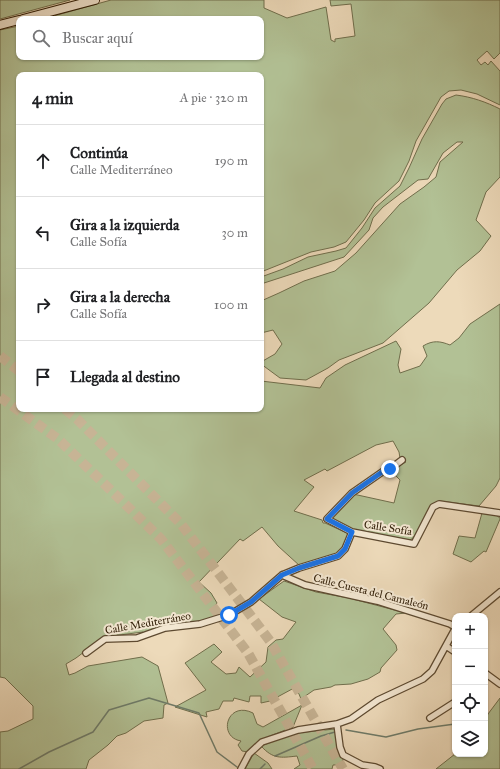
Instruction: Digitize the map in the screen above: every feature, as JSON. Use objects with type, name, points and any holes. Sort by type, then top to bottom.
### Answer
[{"type":"street","points":[[34,16],[95,0]]},
{"type":"street","points":[[0,25],[16,21]]},
{"type":"street","name":"Calle Sofía","points":[[402,460],[352,493],[327,519],[352,532],[414,544],[433,507],[439,504],[500,513]]},
{"type":"street","name":"Calle Mediterráneo","points":[[86,653],[105,639],[137,638],[165,628],[200,624],[229,615],[251,602],[282,575],[338,556],[345,549],[352,532]]},
{"type":"street","name":"Calle Cuesta del Camaleón","points":[[282,575],[305,585],[377,601],[452,626]]},
{"type":"street","points":[[475,613],[500,592]]},
{"type":"street","points":[[242,769],[250,754],[262,742],[298,730],[337,724],[351,718],[378,700],[423,679],[432,671],[452,634]]},
{"type":"street","points":[[446,646],[452,650]]},
{"type":"street","points":[[488,675],[500,684]]},
{"type":"street","points":[[430,718],[452,704]]},
{"type":"street","points":[[337,724],[340,746],[343,755],[362,765],[380,769]]},
{"type":"green space","points":[[0,0],[70,0],[0,19]]},
{"type":"green space","points":[[111,0],[264,0],[264,8],[287,18],[326,7],[331,40],[335,42],[335,39],[355,36],[351,4],[331,6],[330,0],[500,0],[500,53],[494,59],[487,51],[477,60],[481,65],[485,62],[488,65],[491,61],[500,71],[500,105],[477,94],[461,90],[449,91],[441,97],[416,141],[409,161],[399,181],[375,203],[364,220],[346,242],[334,247],[311,252],[264,271],[264,72],[16,72],[16,412],[264,412],[264,381],[320,388],[326,378],[345,365],[396,341],[401,349],[398,365],[400,373],[420,366],[427,356],[423,346],[436,342],[450,345],[459,338],[470,324],[500,304],[500,478],[496,486],[479,506],[440,501],[433,504],[415,535],[412,539],[406,541],[356,531],[331,519],[353,494],[394,503],[400,480],[390,470],[406,462],[400,458],[399,452],[393,441],[376,445],[327,471],[325,469],[304,480],[314,487],[294,511],[322,520],[323,523],[349,534],[339,553],[300,566],[278,546],[262,527],[243,541],[240,539],[199,582],[211,593],[217,603],[214,607],[216,616],[209,620],[163,626],[144,633],[104,637],[66,664],[69,675],[88,666],[142,657],[158,666],[168,703],[164,705],[163,718],[144,721],[126,733],[117,736],[89,760],[86,769],[0,769],[0,732],[8,731],[33,719],[33,706],[5,678],[0,677],[0,30],[16,27],[16,60],[264,60],[264,16],[54,16]]},
{"type":"green space","points":[[456,95],[468,97],[500,109],[500,177],[486,192],[476,220],[491,236],[480,251],[457,270],[429,303],[383,343],[339,360],[306,380],[280,378],[264,366],[264,360],[275,354],[282,344],[273,330],[264,332],[264,300],[304,281],[335,271],[356,253],[400,204],[436,177],[440,162],[463,142],[457,142],[443,153],[428,179],[418,180],[383,207],[373,218],[369,230],[344,257],[264,283],[264,276],[308,257],[346,248],[362,228],[375,208],[400,186],[422,139],[446,99]]},
{"type":"green space","points":[[482,513],[494,514],[500,518],[486,552],[484,551],[471,562],[453,554],[459,536],[475,538]]},
{"type":"green space","points":[[284,581],[316,592],[349,598],[406,613],[396,614],[383,629],[396,645],[397,650],[381,668],[380,672],[368,679],[351,684],[335,685],[314,690],[301,699],[294,688],[270,701],[261,703],[261,696],[250,696],[249,702],[234,698],[233,701],[223,701],[219,709],[206,712],[207,717],[175,707],[206,690],[185,663],[214,644],[222,652],[211,662],[226,674],[236,673],[239,667],[250,677],[266,662],[268,647],[276,640],[283,639],[296,622],[282,617],[259,599]]},
{"type":"green space","points":[[500,698],[500,769],[436,769],[452,756],[488,757],[488,714]]},
{"type":"green space","points":[[302,705],[293,727],[260,740],[248,752],[242,751],[238,745],[241,741],[234,738],[229,733],[227,727],[228,721],[231,715],[237,711],[244,710],[253,713],[257,724],[263,727]]},
{"type":"green space","points":[[335,729],[342,756],[344,757],[340,763],[333,765],[332,769],[294,769],[300,765],[297,756],[277,757],[269,753],[261,746],[295,733]]},
{"type":"green space","points":[[254,753],[268,763],[272,769],[245,769]]},
{"type":"waterway","points":[[19,769],[49,752],[93,732],[109,710],[149,698],[199,713],[217,752],[237,767]]},
{"type":"waterway","points":[[346,730],[386,737],[418,729],[452,724]]},
{"type":"waterway","points":[[275,756],[321,736],[335,732]]},
{"type":"waterway","points":[[260,769],[265,764]]},
{"type":"tunnel","points":[[0,356],[16,369]]},
{"type":"tunnel","points":[[0,397],[16,409]]},
{"type":"tunnel","points":[[21,412],[58,439],[161,539],[248,653],[313,769]]},
{"type":"tunnel","points":[[69,412],[181,524],[270,641],[343,769]]},
{"type":"route","points":[[229,615],[251,602],[282,575],[338,556],[345,549],[352,532],[327,519],[352,493],[385,470],[390,469]]}]
